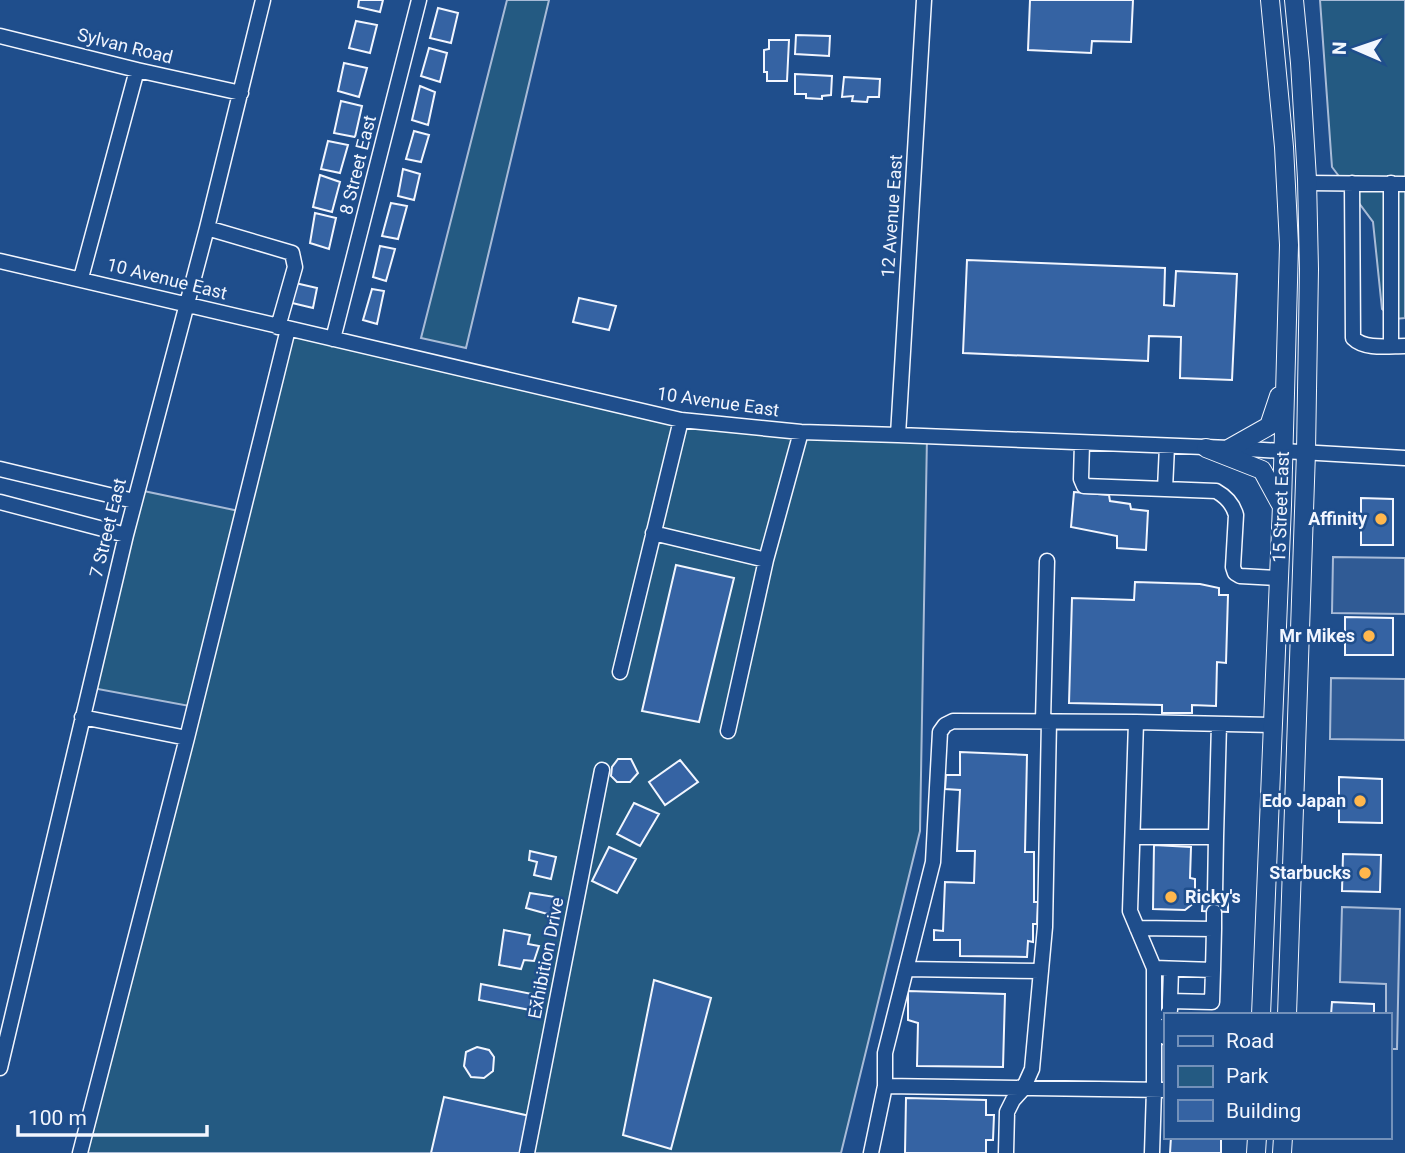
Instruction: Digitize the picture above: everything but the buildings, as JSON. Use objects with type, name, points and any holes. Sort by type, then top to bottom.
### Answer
[{"type":"main road","name":"15 Street East","points":[[1261,1013],[1282,505],[1288,231],[1284,147],[1270,0]]},
{"type":"main road","name":"15 Street East","points":[[1287,1013],[1306,452],[1309,269],[1307,183],[1294,0]]},
{"type":"main road","points":[[1230,449],[1269,426],[1285,380]]},
{"type":"main road","points":[[1206,448],[1262,470],[1282,505]]},
{"type":"street","name":"7 Street East","points":[[0,1068],[134,501],[207,228],[263,0]]},
{"type":"street","name":"8 Street East","points":[[333,339],[419,0]]},
{"type":"street","name":"12 Avenue East","points":[[898,435],[924,0]]},
{"type":"street","name":"Sylvan Road","points":[[0,36],[241,93]]},
{"type":"street","points":[[81,278],[137,70]]},
{"type":"street","points":[[1307,183],[1352,183],[1398,184],[1398,346],[1365,345],[1353,338],[1352,183]]},
{"type":"street","points":[[80,1153],[187,738],[295,267],[292,253],[207,228]]},
{"type":"street","name":"10 Avenue East","points":[[0,261],[681,420],[802,432],[1405,458]]},
{"type":"street","points":[[620,672],[681,420]]},
{"type":"street","points":[[728,731],[766,560],[802,432]]},
{"type":"street","points":[[1082,443],[1080,479],[1084,486],[1216,491],[1222,494],[1231,503],[1236,515],[1233,567],[1236,573],[1240,576],[1279,578]]},
{"type":"street","points":[[1165,489],[1167,446]]},
{"type":"street","points":[[0,469],[134,501]]},
{"type":"street","points":[[0,502],[126,535]]},
{"type":"street","points":[[653,533],[766,560]]},
{"type":"street","points":[[1006,1153],[1007,1112],[1023,1089],[1032,1069],[1045,927],[1047,561]]},
{"type":"street","points":[[82,717],[187,738]]},
{"type":"street","points":[[871,1153],[885,1086],[885,1053],[933,862],[940,732],[945,724],[953,721],[1046,721],[1273,725]]},
{"type":"street","points":[[1136,722],[1130,911],[1154,968],[1160,1090],[1152,1153]]},
{"type":"street","points":[[1215,894],[1219,724]]},
{"type":"street","name":"Exhibition Drive","points":[[527,1153],[602,770]]},
{"type":"street","points":[[1133,837],[1216,838]]},
{"type":"street","points":[[1214,912],[1212,1002],[1218,1013]]},
{"type":"street","points":[[1137,928],[1214,929]]},
{"type":"street","points":[[1154,968],[1213,970]]},
{"type":"street","points":[[906,969],[1041,971]]},
{"type":"street","points":[[1171,969],[1170,1010],[1212,1002]]},
{"type":"street","points":[[885,1086],[1160,1090]]},
{"type":"green space","points":[[507,0],[549,0],[466,348],[421,338]]},
{"type":"green space","points":[[1320,0],[1405,0],[1405,318],[1395,319],[1382,309],[1373,222],[1332,167]]},
{"type":"green space","points":[[285,331],[676,423],[927,436],[920,831],[841,1153],[80,1153],[195,707],[87,687],[134,489],[239,511]]},
{"type":"shaded area","points":[[1333,557],[1405,558],[1405,614],[1332,613]]},
{"type":"shaded area","points":[[1331,678],[1405,679],[1405,740],[1330,739]]},
{"type":"shaded area","points":[[1342,907],[1400,909],[1397,1049],[1391,1049],[1391,1013],[1386,1013],[1386,984],[1340,982]]},
{"type":"place","name":"Affinity","points":[[1381,519]]},
{"type":"place","name":"Mr Mikes","points":[[1369,636]]},
{"type":"place","name":"Edo Japan","points":[[1360,801]]},
{"type":"place","name":"Starbucks","points":[[1365,873]]},
{"type":"place","name":"Ricky's","points":[[1171,897]]}]
